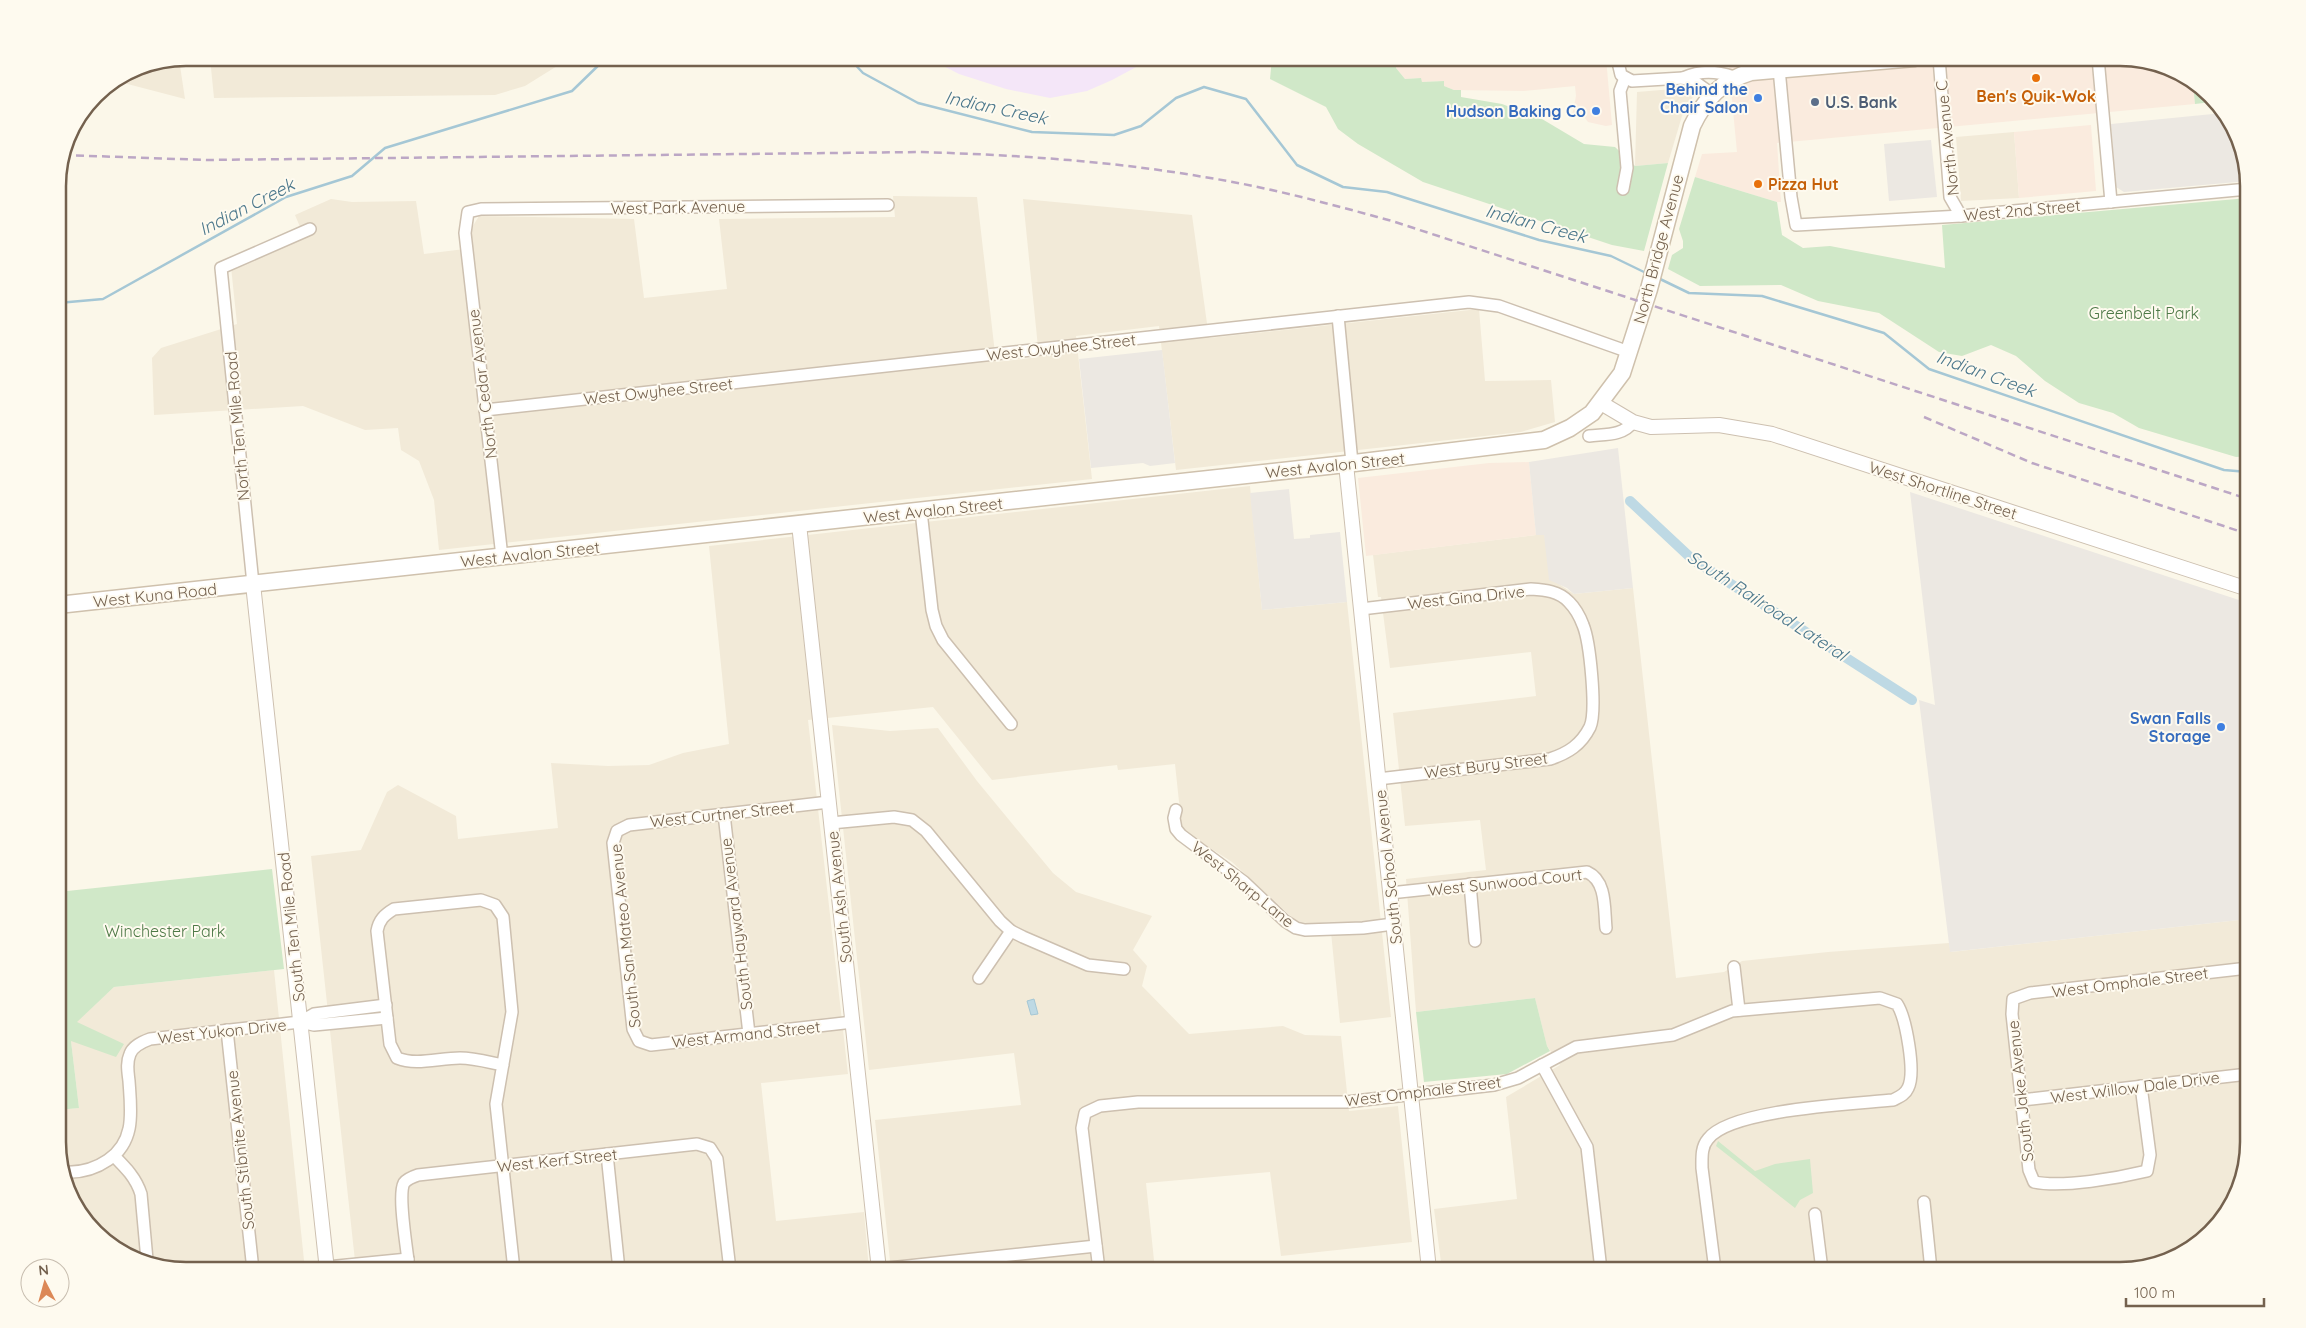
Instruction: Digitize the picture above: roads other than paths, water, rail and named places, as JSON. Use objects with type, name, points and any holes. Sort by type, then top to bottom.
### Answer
[{"type":"main road","points":[[1734,77],[1769,66]]},
{"type":"main road","name":"North Bridge Avenue","points":[[1601,403],[1622,374],[1630,352],[1649,289],[1692,126],[1701,108],[1712,94],[1734,77]]},
{"type":"main road","name":"West Avalon Street","points":[[252,584],[1349,464],[1544,440],[1570,428],[1592,413],[1601,403]]},
{"type":"main road","name":"West Kuna Road","points":[[67,604],[252,584]]},
{"type":"street","points":[[1618,66],[1625,78],[1642,81],[1683,78],[1695,73],[1716,71],[1734,77]]},
{"type":"street","name":"West 2nd Street","points":[[1778,66],[1791,197],[1796,225],[1961,216],[2239,190]]},
{"type":"street","name":"North Avenue C","points":[[1940,66],[1950,197],[1961,216]]},
{"type":"street","points":[[2099,66],[2111,202]]},
{"type":"street","points":[[1622,189],[1627,168],[1620,91],[1625,78]]},
{"type":"street","points":[[1683,78],[1704,87],[1712,94]]},
{"type":"street","name":"West Park Avenue","points":[[468,212],[480,209],[888,205]]},
{"type":"street","name":"North Cedar Avenue","points":[[468,212],[465,233],[502,557]]},
{"type":"street","name":"North Ten Mile Road","points":[[252,584],[221,268],[310,229]]},
{"type":"street","name":"West Owyhee Street","points":[[485,410],[1469,302],[1499,306],[1630,352]]},
{"type":"street","points":[[1338,316],[1349,464]]},
{"type":"street","name":"West Shortline Street","points":[[1601,403],[1633,422],[1651,427],[1719,424],[1772,434],[2239,586]]},
{"type":"street","points":[[1589,436],[1622,432],[1628,429],[1633,422]]},
{"type":"street","name":"South School Avenue","points":[[1349,464],[1361,609],[1428,1262]]},
{"type":"street","points":[[921,511],[932,610],[936,626],[944,640],[1011,724]]},
{"type":"street","name":"South Ash Avenue","points":[[800,524],[875,1262]]},
{"type":"street","name":"South Ten Mile Road","points":[[252,584],[326,1262]]},
{"type":"street","name":"West Gina Drive","points":[[1361,609],[1531,590],[1559,594],[1569,601],[1583,625],[1586,638],[1593,716],[1586,734]]},
{"type":"street","name":"West Bury Street","points":[[1378,779],[1550,759],[1564,754],[1578,745],[1586,734]]},
{"type":"street","name":"West Curtner Street","points":[[617,831],[629,825],[829,802]]},
{"type":"street","name":"West Sharp Lane","points":[[1176,810],[1174,818],[1176,829],[1181,835],[1230,870],[1285,921],[1296,928],[1305,930],[1363,928],[1393,924]]},
{"type":"street","name":"South Hayward Avenue","points":[[724,814],[749,1034]]},
{"type":"street","points":[[831,823],[894,817],[912,820],[926,831],[1000,921],[1011,931],[1088,965],[1124,969]]},
{"type":"street","name":"South San Mateo Avenue","points":[[617,831],[613,843],[633,1029],[639,1041]]},
{"type":"street","name":"West Sunwood Court","points":[[1390,893],[1587,872],[1595,875],[1602,887],[1606,928]]},
{"type":"street","points":[[1470,884],[1475,941]]},
{"type":"street","points":[[503,1065],[474,1058],[448,1058],[411,1062],[397,1058],[390,1044],[377,931],[382,918],[394,910],[481,900],[495,904],[502,917],[512,1000],[510,1024],[503,1065],[496,1104],[513,1262]]},
{"type":"street","points":[[979,978],[1011,931]]},
{"type":"street","points":[[1734,967],[1739,1010]]},
{"type":"street","name":"West Omphale Street","points":[[2013,999],[2030,993],[2240,969]]},
{"type":"street","name":"West Omphale Street","points":[[1096,1246],[1082,1128],[1085,1113],[1100,1106],[1138,1102],[1346,1102],[1507,1082],[1576,1047],[1674,1035],[1726,1013],[1739,1010],[1880,998],[1897,1004],[1904,1018],[1911,1075],[1907,1090],[1893,1100],[1781,1112],[1730,1123],[1708,1139],[1702,1152],[1702,1168],[1714,1262]]},
{"type":"street","name":"South Jake Avenue","points":[[2013,999],[2012,1014],[2029,1170],[2034,1182],[2048,1185],[2130,1175],[2147,1170],[2150,1154],[2141,1086]]},
{"type":"street","points":[[300,1022],[314,1014],[386,1005]]},
{"type":"street","points":[[300,1022],[314,1025],[387,1018]]},
{"type":"street","name":"West Yukon Drive","points":[[71,1172],[81,1172],[99,1166],[114,1156],[126,1141],[131,1128],[127,1064],[130,1053],[138,1044],[150,1039],[300,1022]]},
{"type":"street","name":"West Armand Street","points":[[639,1041],[651,1045],[852,1022]]},
{"type":"street","name":"South Stibnite Avenue","points":[[227,1030],[252,1262]]},
{"type":"street","points":[[1542,1065],[1587,1147],[1600,1262]]},
{"type":"street","name":"West Willow Dale Drive","points":[[2022,1100],[2240,1075]]},
{"type":"street","name":"West Kerf Street","points":[[409,1262],[401,1198],[405,1182],[418,1175],[697,1144],[710,1148],[717,1159],[729,1262]]},
{"type":"street","points":[[607,1154],[618,1262]]},
{"type":"street","points":[[114,1156],[130,1172],[141,1194],[147,1255]]},
{"type":"street","points":[[1924,1202],[1930,1262]]},
{"type":"street","points":[[1815,1214],[1821,1262]]},
{"type":"street","points":[[949,1262],[1096,1246],[1098,1262]]},
{"type":"water","points":[[1034,999],[1038,1014],[1031,1015],[1027,1001]]},
{"type":"waterway","name":"Indian Creek","points":[[67,302],[103,299],[286,197],[352,176],[385,148],[572,91],[598,66]]},
{"type":"waterway","name":"Indian Creek","points":[[856,66],[863,73],[918,103],[1032,132],[1114,135],[1141,126],[1176,98],[1204,87],[1246,99],[1297,165],[1343,187],[1387,192],[1539,240],[1611,256],[1646,273]]},
{"type":"waterway","name":"Indian Creek","points":[[1658,278],[1689,293],[1762,296],[1884,333],[1929,369],[2224,470],[2239,471]]},
{"type":"waterway","name":"South Railroad Lateral","points":[[1630,501],[1692,559],[1912,700]]},
{"type":"railway","points":[[70,155],[206,160],[922,152],[1063,160],[1169,171],[1275,191],[1392,221],[2239,496]]},
{"type":"railway","points":[[1924,417],[2032,463],[2239,531]]},
{"type":"place","name":"Ben's Quik-Wok","points":[[2036,78]]},
{"type":"place","name":"Behind the Chair Salon","points":[[1758,98]]},
{"type":"place","name":"U.S. Bank","points":[[1815,102]]},
{"type":"place","name":"Hudson Baking Co","points":[[1596,111]]},
{"type":"place","name":"Pizza Hut","points":[[1758,184]]},
{"type":"place","name":"Swan Falls Storage","points":[[2221,727]]},
{"type":"park label","name":"Greenbelt Park","points":[[2144,313]]},
{"type":"park label","name":"Winchester Park","points":[[165,931]]}]
